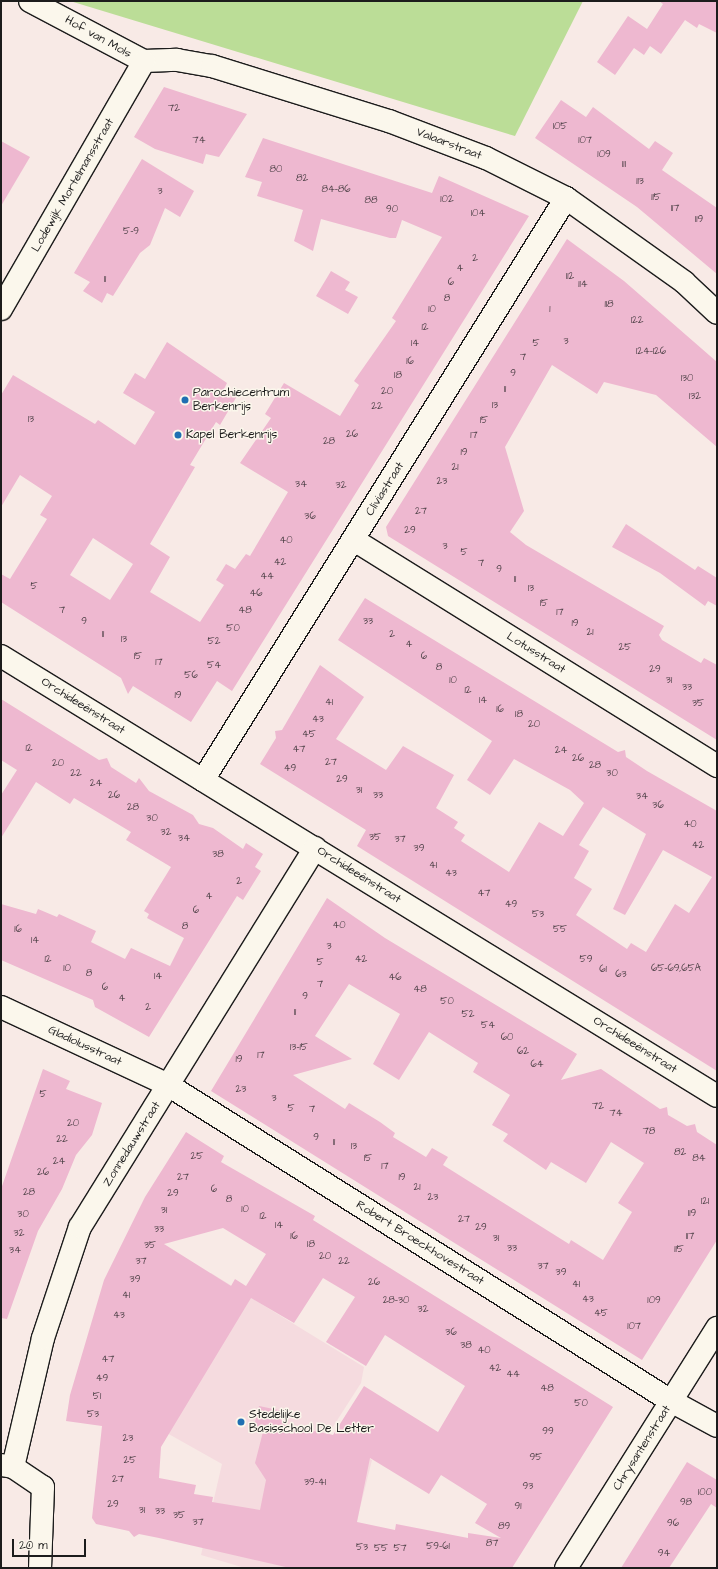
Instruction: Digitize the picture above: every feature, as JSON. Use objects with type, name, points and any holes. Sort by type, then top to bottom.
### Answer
[{"type":"street","name":"Hof van Mols","points":[[30,1],[144,61]]},
{"type":"street","name":"Valaarstraat","points":[[144,61],[177,60],[212,66],[389,121],[486,158],[566,198],[684,282],[717,312]]},
{"type":"street","name":"Lodewijk Mortelmansstraat","points":[[1,309],[144,61]]},
{"type":"street","name":"Cliviastraat","points":[[203,780],[566,198]]},
{"type":"street","name":"Lotusstraat","points":[[354,540],[717,766]]},
{"type":"street","name":"Orchideeënstraat","points":[[1,656],[717,1096]]},
{"type":"street","name":"Zonnedauwstraat","points":[[7,1466],[43,1338],[80,1227],[315,848]]},
{"type":"street","name":"Gladiolusstraat","points":[[1,1007],[168,1085]]},
{"type":"street","name":"Robert Broeckhovestraat","points":[[168,1085],[671,1401],[717,1426]]},
{"type":"street","name":"Chrysantenstraat","points":[[566,1568],[717,1328]]},
{"type":"street","points":[[7,1466],[42,1487],[40,1568]]},
{"type":"shaded area","name":"Stedelijke Basisschool De Letter","points":[[211,1273],[364,1367],[361,1383],[329,1433],[372,1460],[345,1568],[245,1568],[201,1555],[222,1464],[126,1410]]},
{"type":"green space","points":[[70,1],[583,1],[515,136]]},
{"type":"building","points":[[659,1],[717,1],[717,33],[699,24],[697,28],[685,20],[661,54],[650,46],[644,55],[634,48],[615,75],[597,62],[628,16],[647,29],[663,4]]},
{"type":"building","points":[[164,87],[247,114],[219,157],[206,154],[203,164],[155,149],[134,137]]},
{"type":"building","points":[[561,100],[586,117],[593,107],[649,149],[655,141],[673,153],[662,170],[717,208],[717,274],[637,207],[535,138]]},
{"type":"building","points":[[263,138],[432,193],[439,176],[529,216],[232,691],[217,681],[191,722],[133,686],[128,694],[121,678],[1,602],[1,574],[10,579],[47,519],[40,515],[52,496],[20,475],[1,507],[1,395],[13,375],[95,424],[98,420],[135,445],[155,412],[123,393],[135,373],[145,379],[167,342],[227,383],[224,389],[237,396],[220,425],[216,422],[190,465],[195,467],[150,544],[170,557],[150,592],[200,622],[224,585],[216,580],[226,564],[235,569],[246,554],[250,556],[288,492],[240,463],[271,418],[265,414],[284,383],[340,416],[359,385],[354,381],[396,321],[392,318],[442,237],[402,220],[396,238],[390,238],[321,219],[313,251],[294,241],[303,210],[257,196],[262,182],[245,177]],"holes":[[[93,538],[133,564],[110,600],[70,575]]]},
{"type":"building","points":[[1,141],[30,157],[1,206]]},
{"type":"building","points":[[142,159],[194,191],[180,217],[165,208],[150,245],[140,253],[113,296],[107,293],[102,303],[83,291],[90,282],[74,273]]},
{"type":"building","points":[[567,239],[624,281],[717,362],[717,447],[656,395],[604,382],[597,394],[552,365],[505,447],[524,511],[510,532],[526,545],[664,626],[659,635],[662,640],[701,663],[704,658],[717,665],[717,740],[388,536],[386,527]]},
{"type":"building","points":[[331,271],[350,282],[345,290],[358,297],[348,314],[316,296]]},
{"type":"building","points":[[626,524],[695,570],[698,566],[717,578],[717,606],[708,601],[705,606],[660,573],[612,547]]},
{"type":"building","points":[[365,598],[618,752],[625,750],[626,757],[647,771],[717,811],[717,1071],[357,846],[366,830],[260,764],[276,738],[275,731],[282,730],[320,665],[364,697],[336,739],[386,770],[403,746],[454,775],[436,808],[458,822],[454,828],[465,835],[461,841],[509,872],[539,822],[563,836],[584,803],[570,790],[514,759],[490,795],[467,780],[492,741],[338,640]],"holes":[[[603,807],[646,834],[613,909],[625,915],[663,850],[712,877],[689,913],[675,904],[646,952],[631,943],[627,949],[576,915],[592,889],[574,878],[589,851],[579,845]]]},
{"type":"building","points":[[1,699],[99,760],[107,758],[111,767],[136,783],[139,778],[149,791],[193,815],[199,824],[213,828],[243,849],[246,843],[263,854],[255,867],[261,871],[243,900],[237,896],[149,1037],[95,1007],[93,1000],[1,960],[1,904],[36,914],[38,909],[57,917],[59,914],[96,931],[91,942],[125,959],[131,948],[170,966],[184,938],[147,918],[149,914],[144,911],[171,867],[126,840],[131,832],[74,798],[70,804],[36,782],[1,838],[1,795],[17,770],[1,760]]},
{"type":"building","points":[[327,898],[385,938],[577,1054],[561,1080],[601,1069],[660,1109],[667,1107],[668,1115],[687,1126],[695,1124],[697,1132],[717,1145],[717,1240],[642,1360],[211,1091]],"holes":[[[349,984],[400,1014],[373,1064],[399,1080],[429,1032],[478,1063],[473,1072],[510,1095],[492,1125],[508,1134],[503,1141],[546,1170],[551,1162],[586,1183],[611,1142],[644,1163],[618,1203],[632,1212],[603,1260],[571,1240],[569,1244],[443,1165],[448,1157],[432,1148],[426,1157],[393,1137],[395,1133],[380,1122],[349,1103],[345,1109],[293,1075],[352,1059],[315,1036]]]},
{"type":"building","points":[[43,1069],[70,1081],[66,1089],[102,1103],[92,1135],[76,1155],[62,1189],[38,1231],[7,1319],[1,1318],[1,1189]]},
{"type":"building","points":[[186,1132],[224,1156],[221,1162],[315,1216],[313,1220],[613,1407],[512,1568],[290,1568],[139,1534],[134,1537],[129,1531],[96,1524],[92,1518],[102,1426],[66,1421],[70,1395],[104,1280],[145,1197]],"holes":[[[223,1228],[266,1254],[246,1286],[235,1279],[231,1286],[164,1244]],[[323,1278],[355,1297],[326,1342],[366,1366],[385,1335],[465,1386],[438,1432],[364,1386],[333,1435],[285,1425],[288,1412],[259,1406],[254,1426],[264,1428],[255,1463],[266,1480],[260,1510],[212,1502],[213,1497],[194,1494],[196,1485],[159,1478],[161,1447],[251,1298],[294,1323]],[[370,1458],[429,1494],[441,1475],[487,1504],[475,1523],[501,1538],[468,1533],[468,1538],[396,1524],[395,1530],[357,1522]]]},
{"type":"building","points":[[687,1462],[717,1480],[717,1508],[711,1504],[669,1568],[621,1568]]},
{"type":"place","name":"Parochiecentrum Berkenrijs","points":[[185,400]]},
{"type":"place","name":"Kapel Berkenrijs","points":[[178,435]]},
{"type":"place","name":"Stedelijke Basisschool De Letter","points":[[241,1422]]}]
